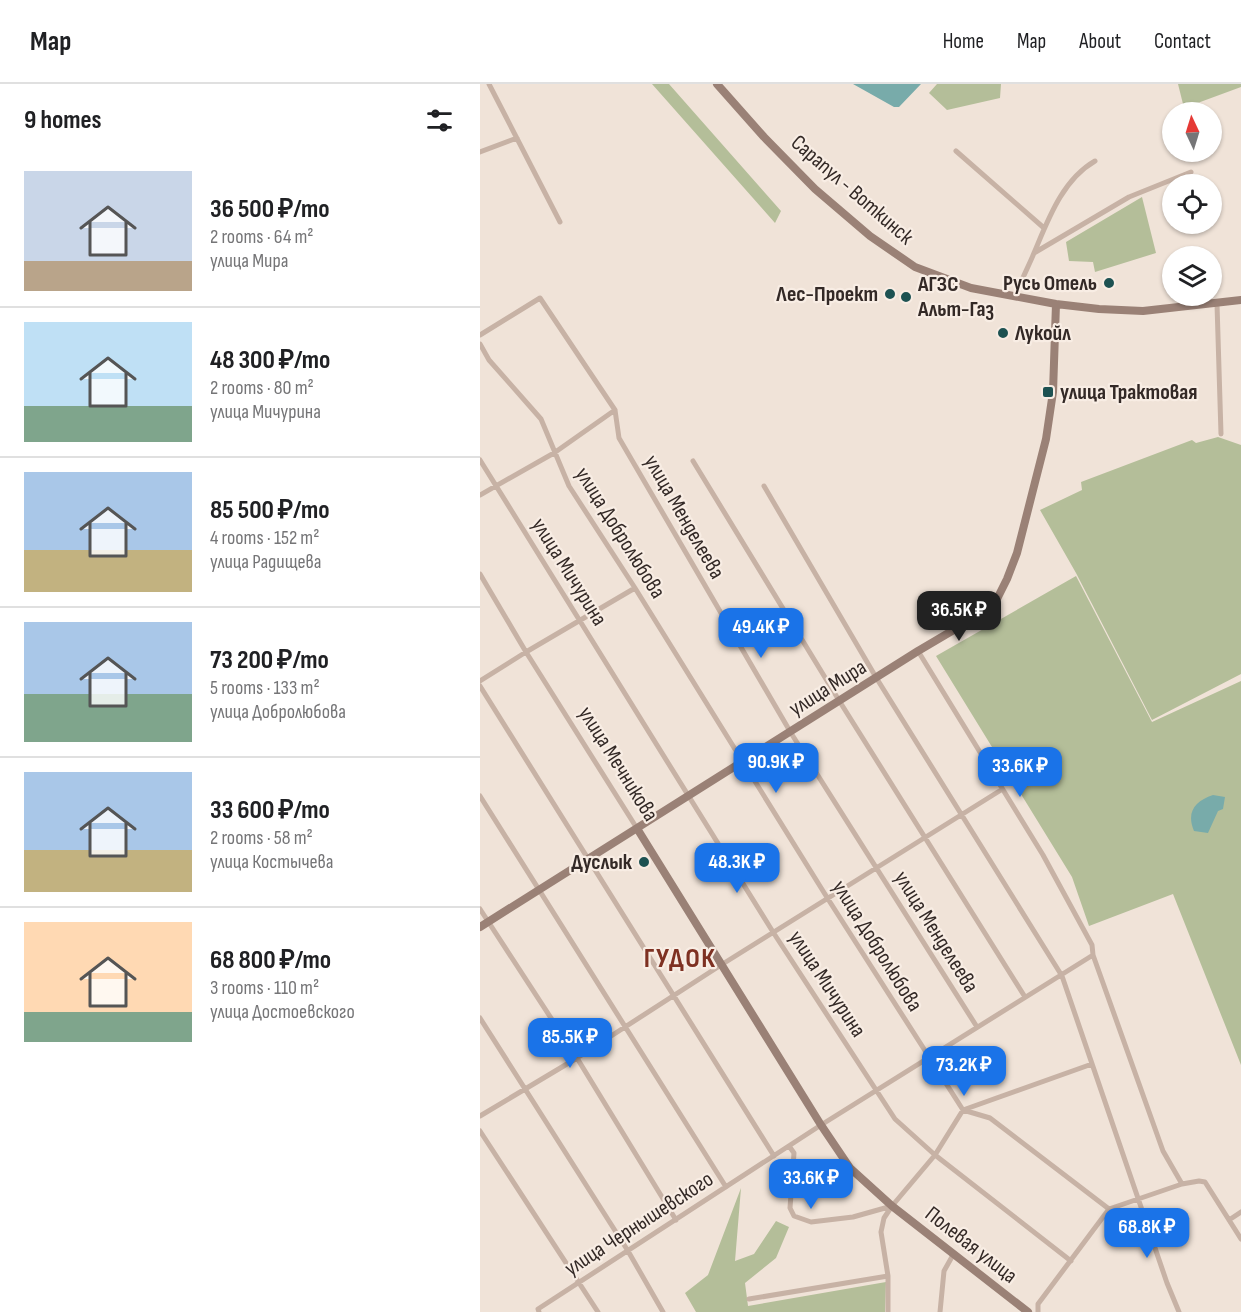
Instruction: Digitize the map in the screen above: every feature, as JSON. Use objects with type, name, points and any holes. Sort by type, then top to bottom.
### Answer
[{"type":"main road","name":"Сарапул - Воткинск","points":[[717,84],[764,137],[815,189],[870,236],[915,267],[971,288],[1099,309],[1143,311],[1196,306]]},
{"type":"main road","name":"Сарапул - Воткинск","points":[[1222,303],[1241,300]]},
{"type":"main road","name":"улица Мира","points":[[480,927],[638,830],[918,651],[979,615],[997,599],[1017,553],[1046,439],[1053,392],[1056,303]]},
{"type":"main road","name":"улица Мечникова","points":[[638,830],[821,1125]]},
{"type":"main road","name":"Полевая улица","points":[[821,1125],[850,1168],[892,1206],[1028,1312]]},
{"type":"street","points":[[489,84],[561,222]]},
{"type":"street","points":[[480,153],[518,138]]},
{"type":"street","points":[[956,151],[1044,228]]},
{"type":"street","points":[[1016,297],[1044,228],[1072,180],[1084,167],[1095,160]]},
{"type":"street","points":[[1034,253],[1129,197],[1191,172]]},
{"type":"street","name":"улица Менделеева","points":[[480,335],[540,298],[615,410],[619,438],[791,733],[976,1027]]},
{"type":"street","points":[[1217,306],[1221,434]]},
{"type":"street","name":"улица Добролюбова","points":[[480,344],[489,360],[541,419],[569,486],[928,1058],[963,1110]]},
{"type":"street","points":[[480,495],[554,453],[615,410]]},
{"type":"street","name":"улица Мичурина","points":[[480,459],[773,932],[895,1119],[935,1155],[1071,1261]]},
{"type":"street","points":[[693,461],[840,702],[1025,997]]},
{"type":"street","points":[[764,486],[877,679],[1062,976],[1179,1312]]},
{"type":"street","name":"улица Мечникова","points":[[480,574],[526,652],[638,830]]},
{"type":"street","points":[[480,681],[635,588]]},
{"type":"street","points":[[918,651],[1068,898],[1092,945],[1093,955],[1163,1151],[1182,1184]]},
{"type":"street","points":[[480,686],[587,861],[774,1156]]},
{"type":"street","points":[[480,1116],[626,1028],[672,996],[1001,789]]},
{"type":"street","points":[[480,796],[726,1187]]},
{"type":"street","points":[[480,909],[577,1058],[676,1220]]},
{"type":"street","name":"улица Чернышевского","points":[[538,1311],[821,1125],[1093,955]]},
{"type":"street","points":[[480,1018],[628,1251],[663,1312]]},
{"type":"street","points":[[789,1146],[794,1152],[790,1208],[794,1216],[811,1222],[853,1217],[892,1206],[935,1155],[963,1110],[1092,1064]]},
{"type":"street","points":[[963,1110],[990,1118],[1109,1209]]},
{"type":"street","points":[[480,1131],[598,1312]]},
{"type":"street","points":[[1038,1312],[1038,1304],[1109,1209],[1138,1198],[1182,1184],[1205,1182],[1241,1239]]},
{"type":"street","name":"Полевая улица","points":[[888,1312],[888,1276],[881,1232],[884,1218],[892,1206]]},
{"type":"street","points":[[1229,1220],[1241,1212]]},
{"type":"street","points":[[940,1312],[944,1271],[953,1255]]},
{"type":"street","points":[[749,1299],[888,1276]]},
{"type":"green space","points":[[652,84],[669,84],[781,211],[775,223]]},
{"type":"green space","points":[[937,84],[1001,84],[1000,98],[947,110],[929,93]]},
{"type":"green space","points":[[1178,84],[1241,84],[1241,87],[1200,102],[1182,102]]},
{"type":"green space","points":[[1142,197],[1156,253],[1095,272],[1093,262],[1069,261],[1066,242]]},
{"type":"green space","points":[[1218,437],[1241,445],[1241,674],[1152,720],[1076,573],[1040,510],[1082,490],[1081,482],[1192,440],[1196,443]]},
{"type":"green space","points":[[1076,576],[1152,722],[1241,681],[1241,1065],[1173,894],[1089,926],[1072,877],[936,656]]},
{"type":"green space","points":[[741,1188],[735,1261],[754,1254],[776,1221],[789,1227],[776,1258],[745,1283],[748,1306],[886,1282],[885,1312],[696,1312],[685,1293],[708,1275]]},
{"type":"water","points":[[853,84],[921,84],[899,107],[894,107]]},
{"type":"water","points":[[1213,795],[1225,797],[1223,809],[1218,811],[1208,833],[1194,831],[1191,818],[1194,808],[1201,800]]},
{"type":"place","name":"Русь Отель","points":[[1109,283]]},
{"type":"place","name":"Лес-Проект","points":[[890,294]]},
{"type":"place","name":"АГЗС Альт-Газ","points":[[906,297]]},
{"type":"place","name":"Лукойл","points":[[1003,333]]},
{"type":"place","name":"улица Трактовая","points":[[1048,392]]},
{"type":"place","name":"Дуслык","points":[[644,862]]},
{"type":"district","name":"ГУДОК","points":[[680,958]]}]
